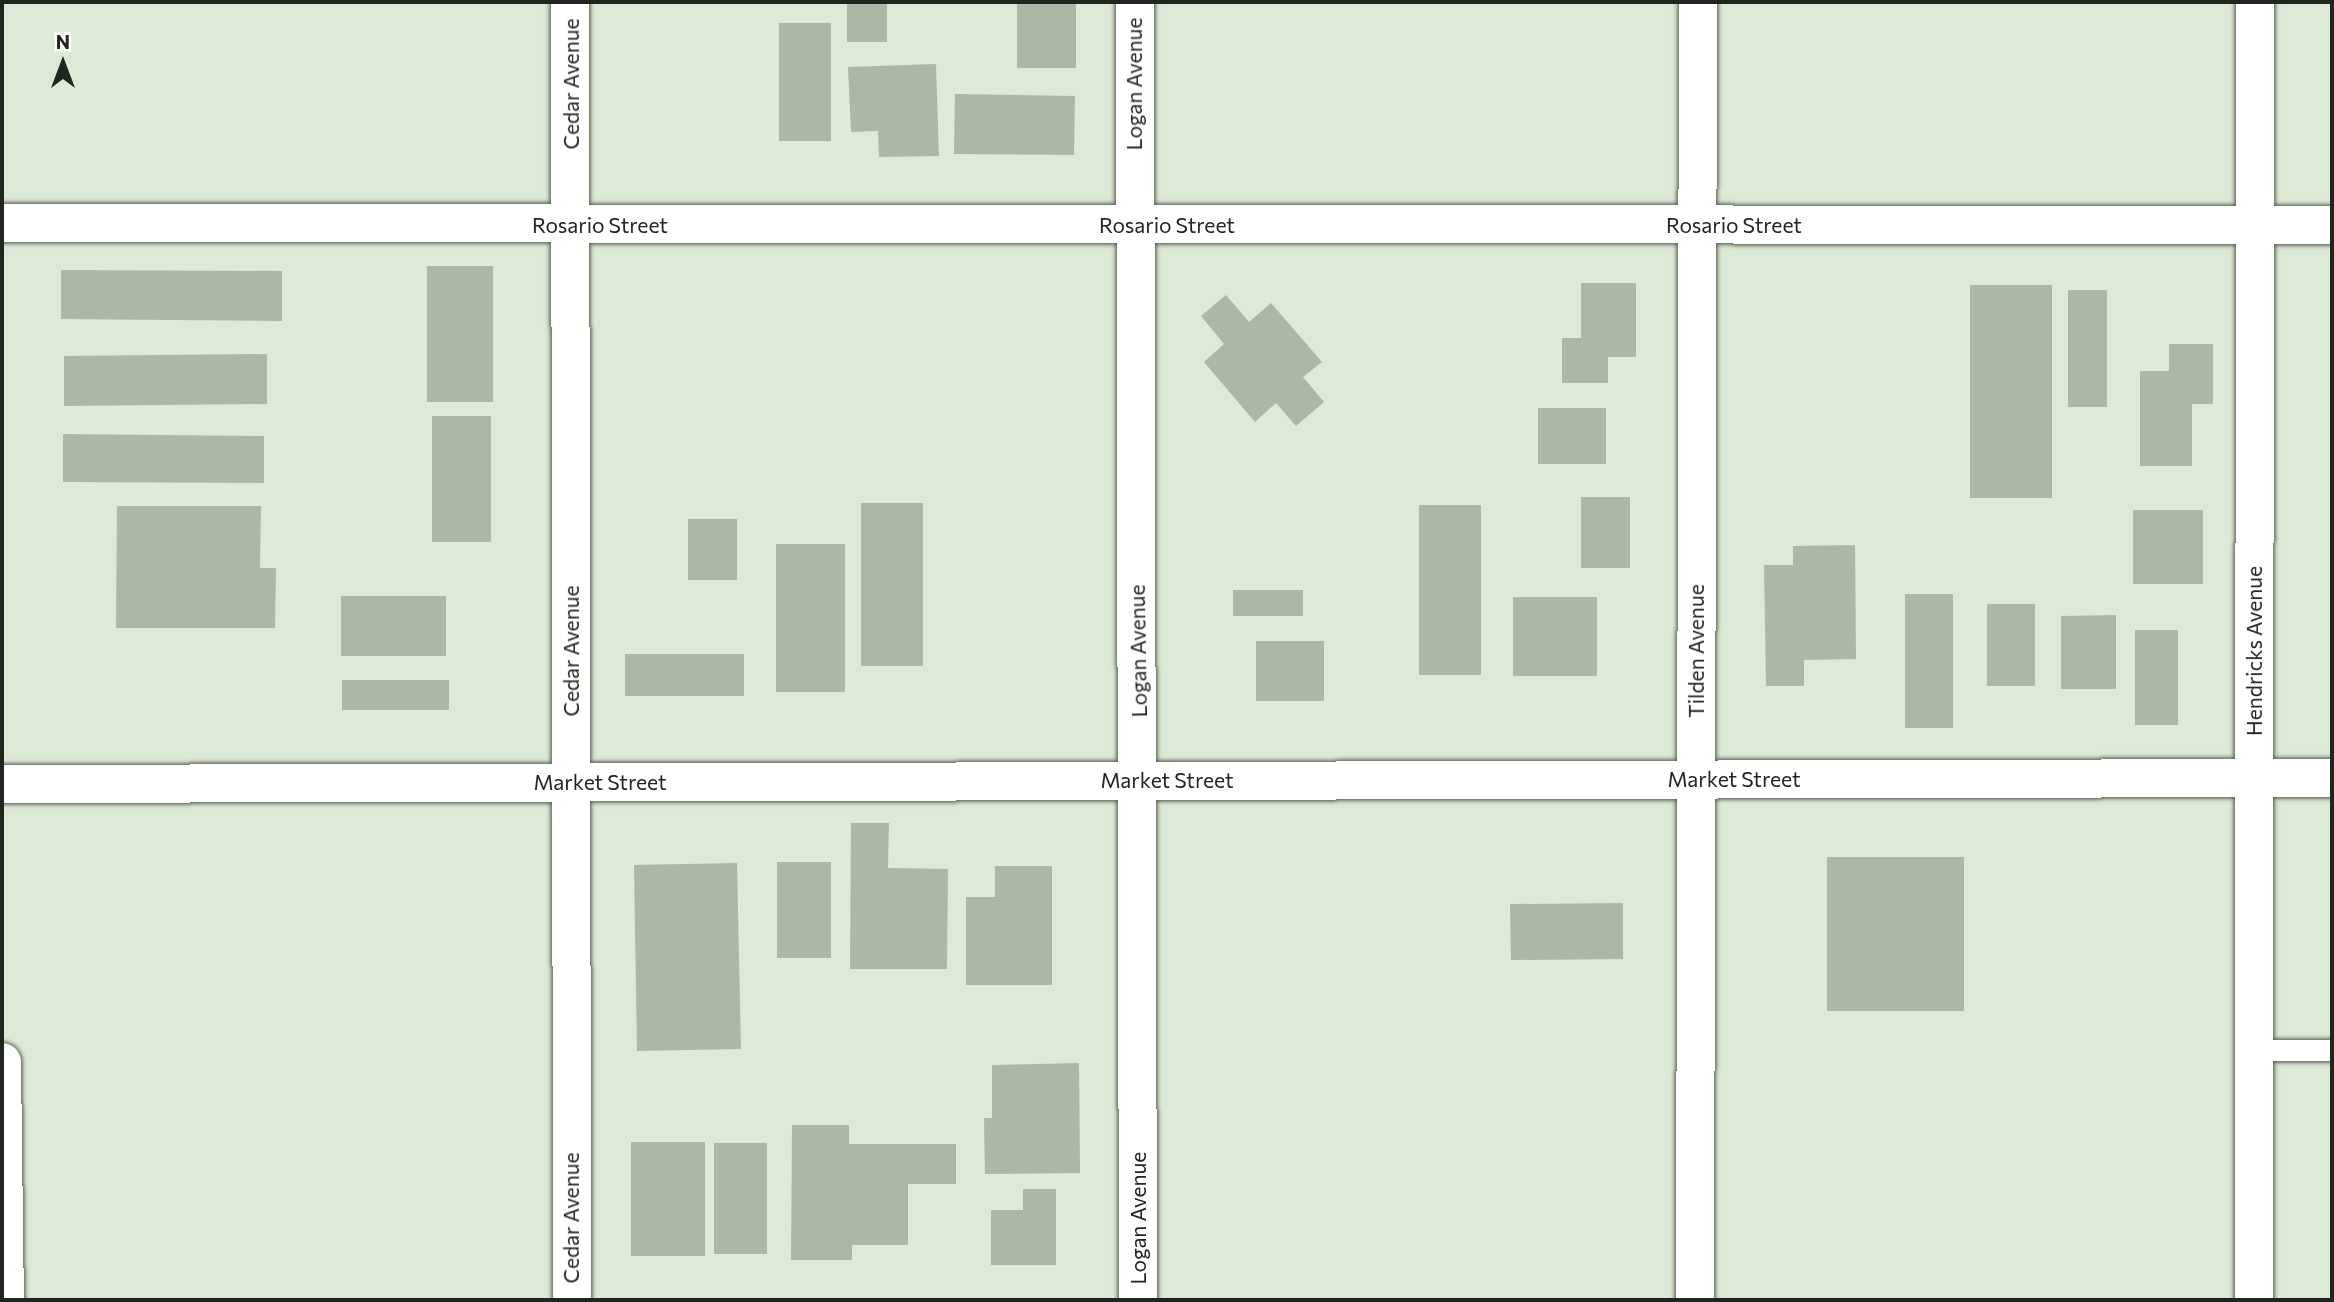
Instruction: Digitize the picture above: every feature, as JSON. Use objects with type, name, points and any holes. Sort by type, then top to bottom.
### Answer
[{"type":"street","name":"Cedar Avenue","points":[[570,2],[572,1300]]},
{"type":"street","name":"Logan Avenue","points":[[1135,2],[1134,225],[1139,780],[1138,1300]]},
{"type":"street","name":"Tilden Avenue","points":[[1695,1300],[1698,2]]},
{"type":"street","name":"Hendricks Avenue","points":[[2254,1300],[2255,2]]},
{"type":"street","name":"Rosario Street","points":[[2,223],[2332,225]]},
{"type":"street","name":"Market Street","points":[[2,784],[2332,778]]},
{"type":"street","points":[[2,1062],[5,1300]]},
{"type":"lane","points":[[2254,1049],[2332,1049]]},
{"type":"building","points":[[847,2],[887,2],[887,42],[847,42]]},
{"type":"building","points":[[1017,2],[1076,2],[1076,68],[1017,68]]},
{"type":"building","points":[[779,23],[831,23],[831,141],[779,141]]},
{"type":"building","points":[[936,64],[939,156],[879,157],[878,131],[851,132],[848,67]]},
{"type":"building","points":[[955,94],[1075,96],[1074,155],[954,154]]},
{"type":"building","points":[[427,266],[493,266],[493,402],[427,402]]},
{"type":"building","points":[[61,270],[282,271],[282,321],[61,319]]},
{"type":"building","points":[[1581,283],[1636,283],[1636,357],[1608,357],[1608,383],[1562,383],[1562,338],[1581,338]]},
{"type":"building","points":[[1970,285],[2052,285],[2052,498],[1970,498]]},
{"type":"building","points":[[2068,290],[2107,290],[2107,407],[2068,407]]},
{"type":"building","points":[[1226,295],[1249,322],[1271,303],[1322,362],[1303,377],[1324,402],[1296,426],[1276,403],[1255,422],[1204,362],[1224,344],[1201,316]]},
{"type":"building","points":[[2169,344],[2213,344],[2213,404],[2192,404],[2192,466],[2140,466],[2140,371],[2169,371]]},
{"type":"building","points":[[267,354],[267,404],[64,406],[64,356]]},
{"type":"building","points":[[1538,408],[1606,408],[1606,464],[1538,464]]},
{"type":"building","points":[[432,416],[491,416],[491,542],[432,542]]},
{"type":"building","points":[[63,434],[264,436],[264,483],[63,482]]},
{"type":"building","points":[[1581,497],[1630,497],[1630,568],[1581,568]]},
{"type":"building","points":[[861,503],[923,503],[923,666],[861,666]]},
{"type":"building","points":[[1419,505],[1481,505],[1481,675],[1419,675]]},
{"type":"building","points":[[117,506],[261,506],[260,568],[276,568],[275,628],[116,628]]},
{"type":"building","points":[[2133,510],[2203,510],[2203,584],[2133,584]]},
{"type":"building","points":[[688,519],[737,519],[737,580],[688,580]]},
{"type":"building","points":[[776,544],[845,544],[845,692],[776,692]]},
{"type":"building","points":[[1855,545],[1856,659],[1804,660],[1804,686],[1766,686],[1764,565],[1793,565],[1793,546]]},
{"type":"building","points":[[1233,590],[1303,590],[1303,616],[1233,616]]},
{"type":"building","points":[[1905,594],[1953,594],[1953,728],[1905,728]]},
{"type":"building","points":[[341,596],[446,596],[446,656],[341,656]]},
{"type":"building","points":[[1513,597],[1597,597],[1597,676],[1513,676]]},
{"type":"building","points":[[1987,604],[2035,604],[2035,686],[1987,686]]},
{"type":"building","points":[[2116,615],[2116,689],[2061,689],[2061,616]]},
{"type":"building","points":[[2135,630],[2178,630],[2178,725],[2135,725]]},
{"type":"building","points":[[1256,641],[1324,641],[1324,701],[1256,701]]},
{"type":"building","points":[[625,654],[744,654],[744,696],[625,696]]},
{"type":"building","points":[[342,680],[449,680],[449,710],[342,710]]},
{"type":"building","points":[[851,823],[889,823],[888,868],[948,869],[947,969],[850,969]]},
{"type":"building","points":[[1827,857],[1964,857],[1964,1011],[1827,1011]]},
{"type":"building","points":[[777,862],[831,862],[831,958],[777,958]]},
{"type":"building","points":[[737,863],[741,1049],[637,1051],[634,865]]},
{"type":"building","points":[[995,866],[1052,866],[1052,985],[966,985],[966,897],[995,897]]},
{"type":"building","points":[[1623,903],[1623,959],[1511,960],[1510,904]]},
{"type":"building","points":[[1079,1063],[1080,1173],[985,1174],[984,1118],[992,1118],[992,1065]]},
{"type":"building","points":[[792,1125],[849,1125],[849,1144],[956,1144],[956,1184],[908,1184],[908,1245],[852,1245],[852,1260],[791,1260]]},
{"type":"building","points":[[631,1142],[705,1142],[705,1256],[631,1256]]},
{"type":"building","points":[[714,1143],[767,1143],[767,1254],[714,1254]]},
{"type":"building","points":[[1023,1189],[1056,1189],[1056,1265],[991,1265],[991,1210],[1023,1210]]}]
